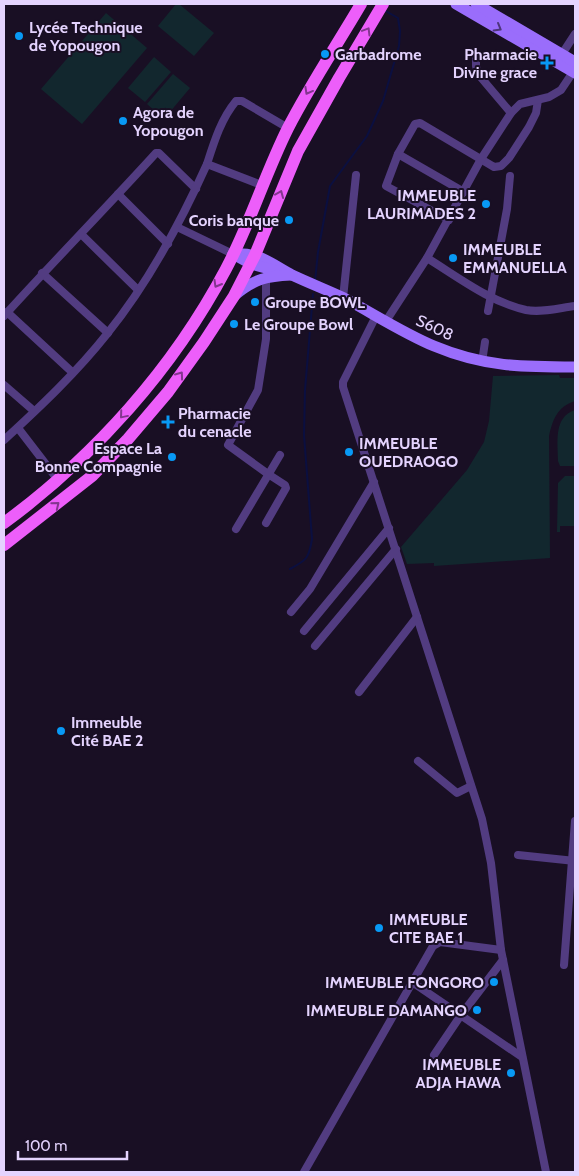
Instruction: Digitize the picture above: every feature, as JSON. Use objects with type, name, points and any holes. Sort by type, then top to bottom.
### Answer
[{"type":"main road","points":[[4,523],[58,480],[118,421],[155,377],[190,328],[216,287],[233,254],[288,128],[321,68],[361,4]]},
{"type":"main road","points":[[4,545],[92,476],[128,439],[168,392],[204,342],[234,296],[253,260],[298,151],[380,9]]},
{"type":"main road","points":[[321,68],[339,78]]},
{"type":"street","points":[[456,4],[574,69]]},
{"type":"street","points":[[476,4],[562,54],[574,69]]},
{"type":"street","points":[[562,54],[575,34]]},
{"type":"street","points":[[476,56],[478,74],[511,113]]},
{"type":"street","points":[[546,1172],[503,960],[492,863],[482,819],[343,384],[381,318],[427,258],[481,159],[511,113],[520,104],[549,97],[561,90],[574,69]]},
{"type":"street","points":[[449,220],[386,187],[398,154],[417,122],[494,167],[501,166],[529,127],[536,113],[538,100]]},
{"type":"street","points":[[4,440],[18,428],[108,333],[138,290],[177,227],[207,164],[216,135],[224,118],[236,101],[242,102],[288,128]]},
{"type":"street","points":[[72,372],[5,314],[157,153],[196,189]]},
{"type":"street","points":[[398,154],[464,192]]},
{"type":"street","points":[[207,164],[264,186]]},
{"type":"street","points":[[343,298],[356,175]]},
{"type":"street","points":[[488,312],[507,209],[510,176]]},
{"type":"street","points":[[118,194],[168,244]]},
{"type":"street","points":[[177,227],[233,254]]},
{"type":"street","points":[[81,234],[138,290]]},
{"type":"street","name":"S608","points":[[233,254],[245,253],[253,260],[265,259],[432,345],[482,362],[519,366],[575,367]]},
{"type":"street","points":[[427,258],[491,297],[526,310],[545,311],[575,306]]},
{"type":"street","points":[[42,274],[108,333]]},
{"type":"street","points":[[234,296],[246,286],[266,277],[292,274]]},
{"type":"street","points":[[266,277],[266,340],[258,390],[228,445],[285,485],[286,488],[266,523]]},
{"type":"street","points":[[482,362],[486,342]]},
{"type":"street","points":[[4,385],[34,411]]},
{"type":"street","points":[[18,428],[58,480]]},
{"type":"street","points":[[236,529],[280,455]]},
{"type":"street","points":[[291,612],[310,589],[374,482]]},
{"type":"street","points":[[18,512],[30,526]]},
{"type":"street","points":[[304,631],[389,528]]},
{"type":"street","points":[[315,646],[396,549]]},
{"type":"street","points":[[359,692],[418,617]]},
{"type":"street","points":[[418,761],[457,793],[471,786]]},
{"type":"street","points":[[564,965],[574,861],[575,821]]},
{"type":"street","points":[[518,855],[574,861]]},
{"type":"street","points":[[304,1172],[436,942],[502,950]]},
{"type":"street","points":[[566,944],[575,945]]},
{"type":"street","points":[[434,1054],[503,960]]},
{"type":"street","points":[[412,982],[522,1057]]},
{"type":"shaded area","points":[[176,4],[179,4],[214,33],[194,56],[158,26]]},
{"type":"shaded area","points":[[106,13],[147,48],[82,124],[41,89]]},
{"type":"shaded area","points":[[154,57],[171,72],[145,102],[128,88]]},
{"type":"shaded area","points":[[173,74],[190,88],[164,119],[147,104]]},
{"type":"shaded area","points":[[559,375],[560,378],[575,378],[575,401],[564,407],[557,414],[549,436],[550,558],[434,566],[434,563],[407,564],[401,547],[467,470],[484,442],[489,421],[493,376]]},
{"type":"shaded area","points":[[575,410],[575,466],[560,466],[558,461],[558,431],[563,418]]},
{"type":"shaded area","points":[[565,476],[575,476],[575,526],[560,526],[560,532],[557,532],[558,483]]},
{"type":"waterway","points":[[315,281],[318,252],[330,186],[367,136],[383,101],[399,46],[400,31],[398,18],[384,10]]},
{"type":"waterway","points":[[290,569],[306,558],[312,539],[304,435],[305,390],[313,294]]},
{"type":"place","name":"Lycée Technique de Yopougon","points":[[19,36]]},
{"type":"place","name":"Garbadrome","points":[[325,54]]},
{"type":"place","name":"Pharmacie Divine grace","points":[[547,63]]},
{"type":"place","name":"Agora de Yopougon","points":[[123,121]]},
{"type":"place","name":"IMMEUBLE LAURIMADES 2","points":[[486,204]]},
{"type":"place","name":"Coris banque","points":[[289,220]]},
{"type":"place","name":"IMMEUBLE EMMANUELLA","points":[[453,258]]},
{"type":"place","name":"Groupe BOWL","points":[[255,302]]},
{"type":"place","name":"Le Groupe Bowl","points":[[234,324]]},
{"type":"place","name":"Pharmacie du cenacle","points":[[168,422]]},
{"type":"place","name":"IMMEUBLE OUEDRAOGO","points":[[349,452]]},
{"type":"place","name":"Espace La Bonne Compagnie","points":[[172,457]]},
{"type":"place","name":"Immeuble Cité BAE 2","points":[[61,731]]},
{"type":"place","name":"IMMEUBLE CITE BAE 1","points":[[379,928]]},
{"type":"place","name":"IMMEUBLE FONGORO","points":[[494,982]]},
{"type":"place","name":"IMMEUBLE DAMANGO","points":[[477,1010]]},
{"type":"place","name":"IMMEUBLE ADJA HAWA","points":[[511,1073]]}]
